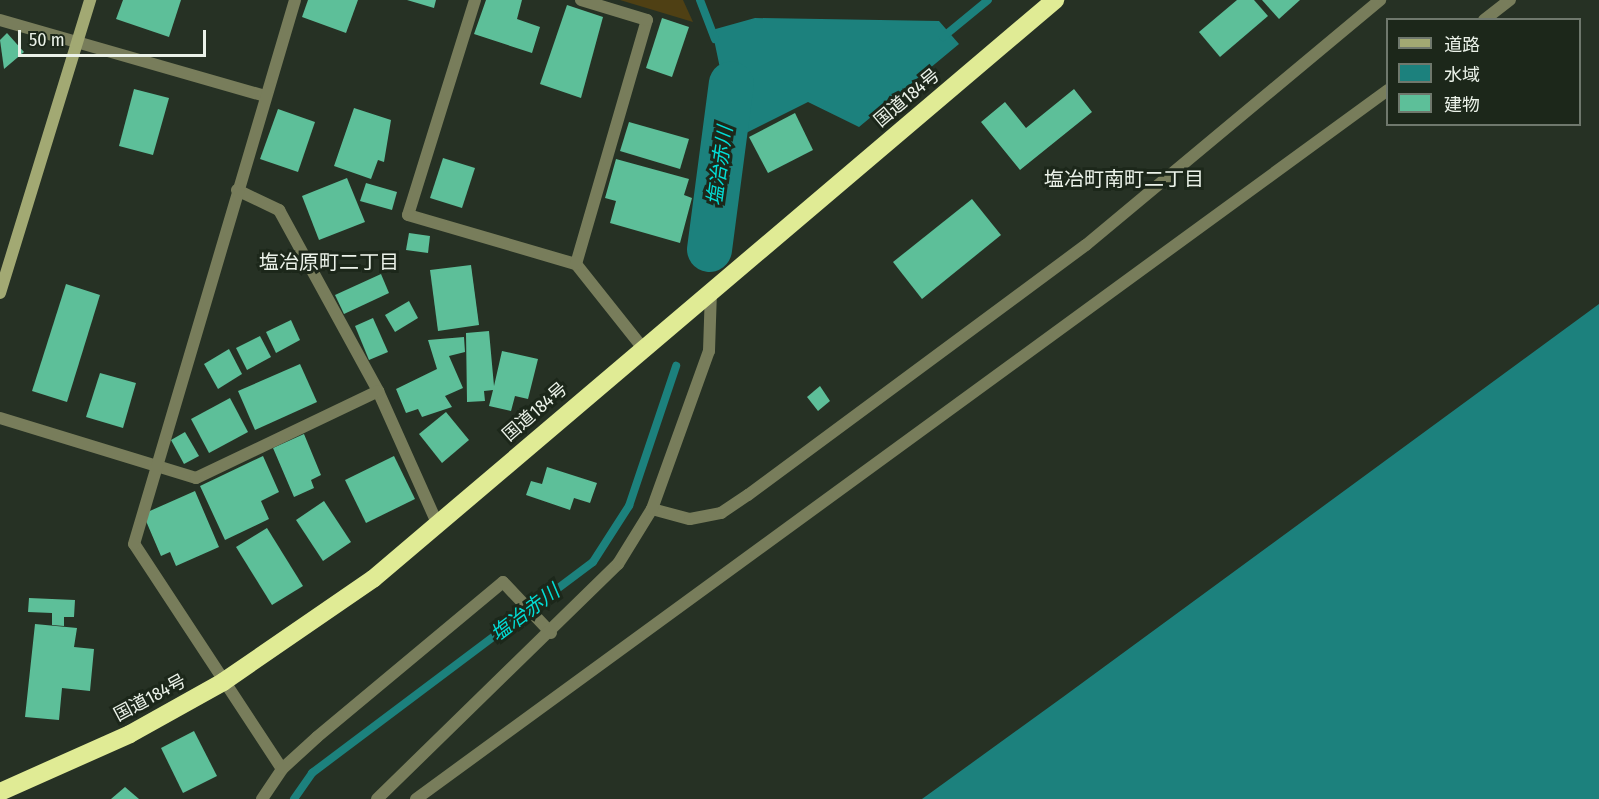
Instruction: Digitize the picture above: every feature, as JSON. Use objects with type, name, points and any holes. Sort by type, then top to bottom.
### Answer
[{"type":"highway","name":"国道184号","points":[[0,792],[130,734],[223,682],[373,579],[642,347],[1055,0]]},
{"type":"main road","points":[[0,293],[90,0]]},
{"type":"street","points":[[282,769],[134,544],[154,465],[295,0]]},
{"type":"street","points":[[475,0],[408,215],[576,264],[642,347]]},
{"type":"street","points":[[576,264],[647,20],[581,0]]},
{"type":"street","points":[[652,509],[690,519],[721,513],[747,495],[1086,245],[1380,0]]},
{"type":"street","points":[[1487,18],[1510,0]]},
{"type":"street","points":[[0,20],[78,40],[265,96]]},
{"type":"street","points":[[416,799],[1386,91]]},
{"type":"street","points":[[237,190],[279,210],[378,391],[438,525]]},
{"type":"street","points":[[377,799],[551,633],[618,564],[652,509],[709,351],[711,291]]},
{"type":"street","points":[[0,418],[196,478],[216,473],[378,391]]},
{"type":"street","points":[[262,799],[282,769],[503,582],[551,633]]},
{"type":"shaded area","points":[[620,0],[683,0],[693,22]]},
{"type":"water","points":[[755,18],[939,21],[959,44],[859,127],[808,102],[742,135],[714,137],[721,73],[712,30]]},
{"type":"water","points":[[1599,304],[1599,799],[922,799],[1063,697]]},
{"type":"building","points":[[123,0],[181,0],[169,37],[116,19]]},
{"type":"building","points":[[308,0],[358,0],[346,33],[302,17]]},
{"type":"building","points":[[407,0],[436,0],[434,8]]},
{"type":"building","points":[[486,0],[522,0],[517,19],[540,27],[532,53],[474,34]]},
{"type":"building","points":[[1237,0],[1254,0],[1268,16],[1220,57],[1199,32]]},
{"type":"building","points":[[1262,0],[1300,0],[1279,19]]},
{"type":"building","points":[[567,5],[603,17],[581,98],[540,84]]},
{"type":"building","points":[[662,18],[689,27],[672,77],[646,68]]},
{"type":"building","points":[[7,33],[24,52],[4,69],[0,40]]},
{"type":"building","points":[[134,89],[169,98],[153,155],[119,146]]},
{"type":"building","points":[[1074,89],[1092,112],[1020,170],[981,122],[1005,102],[1026,128]]},
{"type":"building","points":[[354,108],[391,120],[384,162],[378,160],[371,179],[334,166]]},
{"type":"building","points":[[278,109],[315,122],[298,172],[260,159]]},
{"type":"building","points":[[795,113],[813,150],[768,173],[749,137]]},
{"type":"building","points":[[629,122],[689,139],[680,169],[620,151]]},
{"type":"building","points":[[443,158],[475,168],[462,208],[430,198]]},
{"type":"building","points":[[616,159],[689,179],[684,195],[692,198],[680,243],[610,223],[616,201],[605,198]]},
{"type":"building","points":[[347,178],[365,222],[319,240],[302,196]]},
{"type":"building","points":[[366,183],[397,192],[392,210],[360,201]]},
{"type":"building","points":[[972,199],[1001,235],[922,299],[893,262]]},
{"type":"building","points":[[409,233],[430,236],[428,253],[406,250]]},
{"type":"building","points":[[471,265],[479,325],[438,331],[430,270]]},
{"type":"building","points":[[381,274],[389,293],[344,314],[335,295]]},
{"type":"building","points":[[66,284],[100,295],[67,402],[32,391]]},
{"type":"building","points":[[409,301],[418,318],[395,332],[385,315]]},
{"type":"building","points":[[373,318],[388,352],[369,360],[355,326]]},
{"type":"building","points":[[291,320],[300,340],[276,353],[266,332]]},
{"type":"building","points":[[489,331],[494,386],[502,351],[538,359],[528,399],[515,396],[511,411],[489,406],[493,390],[484,391],[485,401],[467,402],[466,333]]},
{"type":"building","points":[[260,336],[271,357],[247,370],[236,348]]},
{"type":"building","points":[[464,337],[465,352],[449,356],[463,388],[445,396],[452,407],[422,417],[418,409],[406,413],[396,389],[437,369],[428,340]]},
{"type":"building","points":[[229,349],[242,374],[218,389],[204,364]]},
{"type":"building","points":[[300,364],[317,402],[255,430],[238,391]]},
{"type":"building","points":[[100,373],[136,383],[123,428],[86,417]]},
{"type":"building","points":[[820,386],[830,401],[818,411],[807,397]]},
{"type":"building","points":[[230,398],[248,432],[209,453],[191,419]]},
{"type":"building","points":[[446,412],[469,440],[442,463],[419,434]]},
{"type":"building","points":[[185,432],[199,456],[184,464],[171,440]]},
{"type":"building","points":[[304,434],[321,475],[311,480],[314,488],[294,497],[273,448]]},
{"type":"building","points":[[263,456],[279,492],[261,501],[269,519],[225,540],[200,486]]},
{"type":"building","points":[[394,456],[415,499],[366,523],[345,480]]},
{"type":"building","points":[[547,467],[597,483],[590,503],[574,498],[570,510],[526,495],[531,481],[542,484]]},
{"type":"building","points":[[195,491],[219,547],[176,566],[170,552],[161,556],[143,514]]},
{"type":"building","points":[[324,501],[351,542],[323,561],[296,520]]},
{"type":"building","points":[[267,528],[303,586],[272,605],[236,547]]},
{"type":"building","points":[[29,598],[75,600],[74,617],[64,617],[64,626],[52,625],[52,613],[28,612]]},
{"type":"building","points":[[35,624],[77,628],[74,647],[94,649],[90,691],[62,688],[59,720],[25,717]]},
{"type":"building","points":[[194,731],[217,776],[183,793],[161,748]]},
{"type":"building","points":[[125,787],[139,799],[111,799]]},
{"type":"waterway","points":[[700,0],[715,39]]},
{"type":"waterway","points":[[943,37],[988,0]]},
{"type":"waterway","name":"塩冶赤川","points":[[709,249],[731,83]]},
{"type":"waterway","name":"塩冶赤川","points":[[294,799],[312,773],[593,562],[629,506],[676,366]]},
{"type":"district","name":"塩冶町南町二丁目","points":[[1124,179]]},
{"type":"district","name":"塩冶原町二丁目","points":[[329,262]]}]
